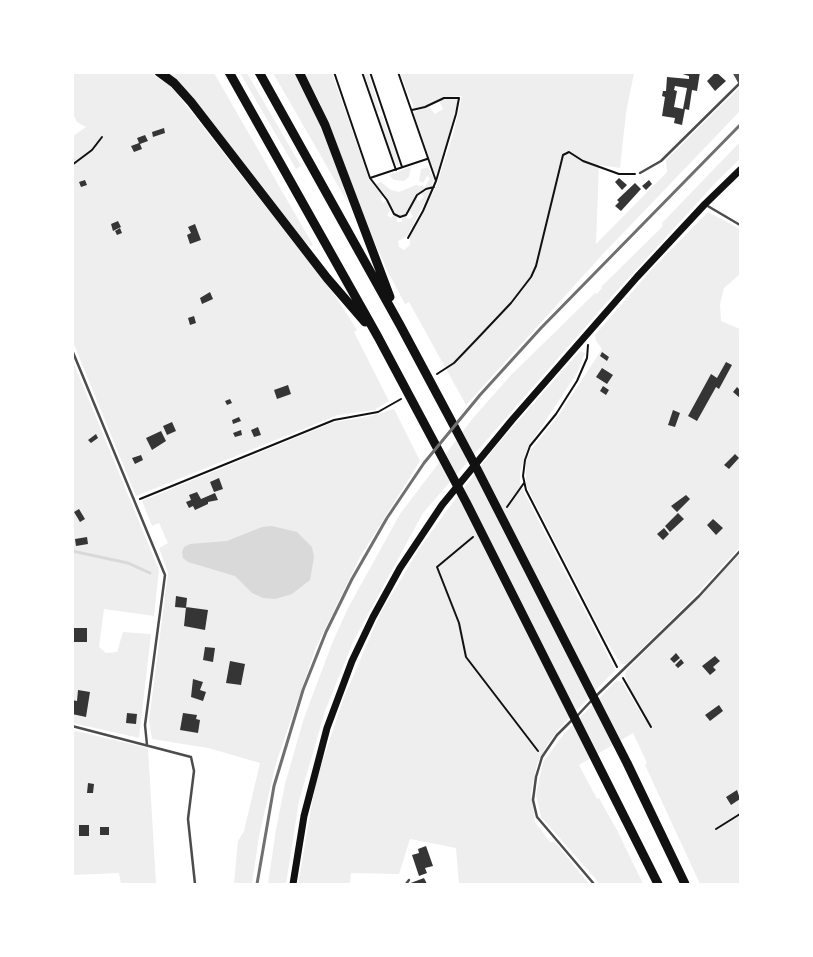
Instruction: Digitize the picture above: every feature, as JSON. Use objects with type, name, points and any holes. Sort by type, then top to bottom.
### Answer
[{"type":"highway","points":[[159,72],[187,97],[327,278],[378,337]]},
{"type":"highway","points":[[229,72],[378,337],[506,580],[658,884]]},
{"type":"highway","points":[[259,72],[400,325],[513,538],[627,763],[685,884]]},
{"type":"highway","points":[[299,72],[325,125],[400,325]]},
{"type":"main road","points":[[294,884],[304,816],[318,757],[342,686],[372,617],[400,568],[442,505],[584,336],[705,204],[740,170]]},
{"type":"street","points":[[735,72],[740,82]]},
{"type":"lane","points":[[640,173],[661,160],[740,82]]},
{"type":"lane","points":[[705,204],[740,225]]},
{"type":"lane","points":[[72,350],[165,574],[145,725],[147,745]]},
{"type":"lane","points":[[594,884],[538,817],[533,800],[533,788],[542,757],[557,735],[740,551]]},
{"type":"lane","points":[[72,726],[187,754],[193,760],[194,771],[188,819],[195,884]]},
{"type":"lane","points":[[406,884],[409,880]]},
{"type":"path","points":[[334,72],[370,178],[387,200],[394,214],[400,217],[408,213],[415,198],[421,191],[434,187]]},
{"type":"path","points":[[362,72],[396,170]]},
{"type":"path","points":[[370,72],[402,167]]},
{"type":"path","points":[[398,72],[436,181]]},
{"type":"path","points":[[408,238],[434,187],[459,98],[444,98],[425,107],[412,110]]},
{"type":"path","points":[[377,116],[384,112]]},
{"type":"path","points":[[72,165],[92,150],[102,137]]},
{"type":"path","points":[[370,178],[428,158]]},
{"type":"path","points":[[584,336],[589,351],[583,370],[561,406],[530,446],[523,468],[524,483],[620,672],[651,727]]},
{"type":"path","points":[[507,508],[524,483]]},
{"type":"path","points":[[475,535],[437,567],[459,623],[466,657],[542,757]]},
{"type":"path","points":[[716,829],[740,814]]},
{"type":"shaded area","points":[[72,73],[150,73],[171,86],[334,294],[357,330],[354,332],[389,401],[374,410],[338,415],[136,496],[73,342],[73,136],[86,127],[77,122],[73,114]]},
{"type":"shaded area","points":[[167,73],[214,73],[313,245],[310,246],[305,242],[190,94]]},
{"type":"shaded area","points":[[240,73],[247,73],[301,166],[296,169]]},
{"type":"shaded area","points":[[273,73],[294,73],[309,98],[340,176],[348,203]]},
{"type":"shaded area","points":[[304,73],[332,73],[369,179],[383,196],[380,198],[383,203],[386,201],[388,204],[390,211],[387,215],[391,218],[394,215],[397,217],[397,222],[402,222],[402,218],[406,216],[408,219],[413,217],[410,210],[416,198],[419,201],[424,197],[421,193],[432,189],[407,236],[398,241],[399,247],[404,250],[410,245],[410,234],[421,218],[437,184],[453,135],[462,96],[447,97],[425,106],[414,108],[400,73],[634,73],[626,113],[620,168],[599,165],[596,244],[667,172],[666,160],[740,87],[740,111],[603,254],[466,405],[409,302],[405,304],[388,272],[368,228],[320,103]]},
{"type":"shaded area","points":[[364,73],[368,73],[381,113],[377,111]]},
{"type":"shaded area","points":[[444,98],[456,98],[458,101],[442,160],[435,174],[414,114],[415,111],[429,107],[435,114],[443,109],[439,101]]},
{"type":"shaded area","points":[[382,115],[398,159],[399,167],[395,163],[379,118]]},
{"type":"shaded area","points":[[740,142],[740,159],[719,179],[614,294],[423,513],[353,642],[325,711],[299,801],[286,884],[268,884],[285,784],[304,718],[333,641],[348,608],[400,514],[473,418],[511,375],[595,293],[597,294],[601,287],[663,226],[662,223]]},
{"type":"shaded area","points":[[411,167],[409,177],[404,181],[394,180],[389,175]]},
{"type":"shaded area","points":[[428,167],[434,179],[432,186],[418,193],[405,214],[400,216],[394,213],[388,199],[376,184],[381,182],[391,190],[399,192],[416,185],[425,187],[430,178],[427,176],[423,183],[419,181],[421,169]]},
{"type":"shaded area","points":[[708,212],[740,229],[740,274],[724,288],[720,304],[721,321],[740,329],[740,547],[687,604],[626,664],[621,664],[605,639],[526,485],[526,462],[531,450],[561,412],[602,349],[596,341],[595,335],[652,269]]},
{"type":"shaded area","points":[[580,351],[585,353],[577,373],[528,447],[520,472],[520,484],[615,670],[558,730],[547,745],[537,764],[531,793],[535,822],[550,842],[555,842],[589,884],[459,884],[456,848],[410,839],[399,874],[351,873],[350,884],[298,884],[316,781],[343,700],[379,616],[419,549],[445,513],[496,446]]},
{"type":"shaded area","points":[[72,359],[159,570],[154,616],[104,609],[99,647],[106,653],[117,652],[123,632],[151,634],[139,738],[73,723]]},
{"type":"shaded area","points":[[394,409],[420,461],[360,557],[316,647],[276,763],[259,836],[252,884],[234,884],[238,841],[244,831],[260,763],[208,748],[152,739],[149,721],[168,573],[159,548],[168,543],[159,523],[152,526],[142,501],[334,422],[367,417]]},
{"type":"shaded area","points":[[272,526],[297,532],[312,547],[314,557],[310,580],[292,594],[275,599],[263,598],[252,593],[235,576],[188,562],[183,558],[182,552],[184,547],[190,544],[227,541],[262,527]]},
{"type":"shaded area","points":[[740,554],[740,884],[700,884],[645,765],[647,763],[633,733],[579,765],[597,799],[599,798],[618,832],[643,884],[600,884],[541,817],[536,795],[543,762],[564,734],[616,681],[622,682],[645,720],[646,716],[629,688],[625,674],[627,670]]},
{"type":"shaded area","points":[[72,730],[148,748],[156,884],[121,884],[119,873],[73,875]]},
{"type":"building","points":[[676,72],[700,72],[697,91],[692,90],[689,110],[685,109],[682,125],[674,123],[675,118],[662,116],[665,97],[662,96],[663,91],[666,91],[667,77],[689,79],[689,76]],"holes":[[[675,86],[687,88],[683,109],[674,107],[677,91],[674,90]]]},
{"type":"building","points":[[716,72],[726,81],[715,91],[707,81]]},
{"type":"building","points":[[164,128],[165,133],[153,137],[152,132]]},
{"type":"building","points":[[145,135],[148,141],[140,144],[142,149],[134,152],[131,146],[139,143],[137,138]]},
{"type":"building","points":[[619,178],[627,185],[622,190],[615,182]]},
{"type":"building","points":[[85,180],[87,185],[81,187],[79,182]]},
{"type":"building","points":[[649,180],[652,184],[646,190],[642,186]]},
{"type":"building","points":[[635,183],[641,189],[621,211],[615,206],[619,202],[617,200]]},
{"type":"building","points":[[118,221],[121,227],[113,231],[111,224]]},
{"type":"building","points":[[195,224],[201,240],[190,244],[187,235],[191,233],[188,227]]},
{"type":"building","points":[[120,228],[122,233],[117,235],[115,231]]},
{"type":"building","points":[[210,292],[213,299],[202,304],[200,298]]},
{"type":"building","points":[[194,316],[196,323],[190,325],[188,318]]},
{"type":"building","points":[[602,352],[609,357],[607,361],[600,356]]},
{"type":"building","points":[[726,362],[732,365],[719,389],[716,387],[697,421],[688,416],[711,374],[717,378]]},
{"type":"building","points":[[602,368],[613,375],[607,384],[596,377]]},
{"type":"building","points":[[288,385],[291,394],[277,399],[274,390]]},
{"type":"building","points":[[603,386],[609,390],[606,395],[600,391]]},
{"type":"building","points":[[737,387],[740,390],[740,398],[733,392]]},
{"type":"building","points":[[230,399],[232,403],[227,405],[225,401]]},
{"type":"building","points":[[673,410],[680,413],[675,427],[668,425]]},
{"type":"building","points":[[239,417],[241,421],[233,424],[232,420]]},
{"type":"building","points":[[172,422],[176,431],[167,435],[163,426]]},
{"type":"building","points":[[258,427],[261,435],[254,437],[251,430]]},
{"type":"building","points":[[241,430],[242,435],[235,437],[233,433]]},
{"type":"building","points":[[161,431],[166,441],[152,450],[146,438]]},
{"type":"building","points":[[96,434],[98,438],[91,443],[88,440]]},
{"type":"building","points":[[735,454],[739,458],[729,469],[724,465]]},
{"type":"building","points":[[141,455],[143,460],[135,464],[132,458]]},
{"type":"building","points":[[219,478],[223,489],[214,492],[210,482]]},
{"type":"building","points":[[197,492],[201,499],[215,493],[218,500],[208,502],[208,504],[195,510],[193,506],[189,508],[186,502],[191,500],[189,495]]},
{"type":"building","points":[[686,495],[690,499],[677,512],[671,506]]},
{"type":"building","points":[[79,509],[85,519],[80,522],[74,512]]},
{"type":"building","points":[[678,513],[684,519],[670,532],[665,526]]},
{"type":"building","points":[[713,519],[723,528],[716,535],[707,525]]},
{"type":"building","points":[[664,528],[669,534],[663,540],[657,534]]},
{"type":"building","points":[[87,537],[88,544],[76,546],[75,539]]},
{"type":"building","points":[[176,596],[187,598],[186,608],[175,607]]},
{"type":"building","points":[[186,607],[208,610],[205,630],[184,626]]},
{"type":"building","points":[[73,628],[87,628],[87,642],[73,642]]},
{"type":"building","points":[[205,647],[215,648],[213,662],[203,660]]},
{"type":"building","points":[[676,653],[680,658],[674,663],[670,659]]},
{"type":"building","points":[[715,656],[720,661],[713,667],[716,670],[710,675],[702,666]]},
{"type":"building","points":[[681,659],[684,663],[678,668],[675,665]]},
{"type":"building","points":[[230,661],[245,664],[241,685],[226,683]]},
{"type":"building","points":[[193,679],[203,682],[200,690],[206,692],[203,701],[191,697]]},
{"type":"building","points":[[78,690],[90,692],[86,717],[72,714],[72,700],[77,701]]},
{"type":"building","points":[[719,705],[723,711],[710,721],[705,715]]},
{"type":"building","points":[[127,713],[137,714],[136,724],[126,723]]},
{"type":"building","points":[[183,713],[197,715],[196,719],[200,720],[198,733],[180,730]]},
{"type":"building","points":[[88,783],[94,784],[93,793],[87,793]]},
{"type":"building","points":[[737,790],[740,799],[731,805],[726,797]]},
{"type":"building","points":[[79,825],[89,825],[89,836],[79,836]]},
{"type":"building","points":[[100,827],[109,827],[109,835],[100,835]]},
{"type":"building","points":[[426,846],[433,866],[425,868],[427,873],[419,876],[412,855],[419,853],[418,849]]},
{"type":"building","points":[[424,878],[427,884],[408,884]]},
{"type":"waterway","points":[[72,551],[128,563],[150,573]]},
{"type":"railway","points":[[257,884],[274,786],[303,690],[326,632],[352,579],[387,518],[424,463],[480,395],[541,328],[740,125]]}]
